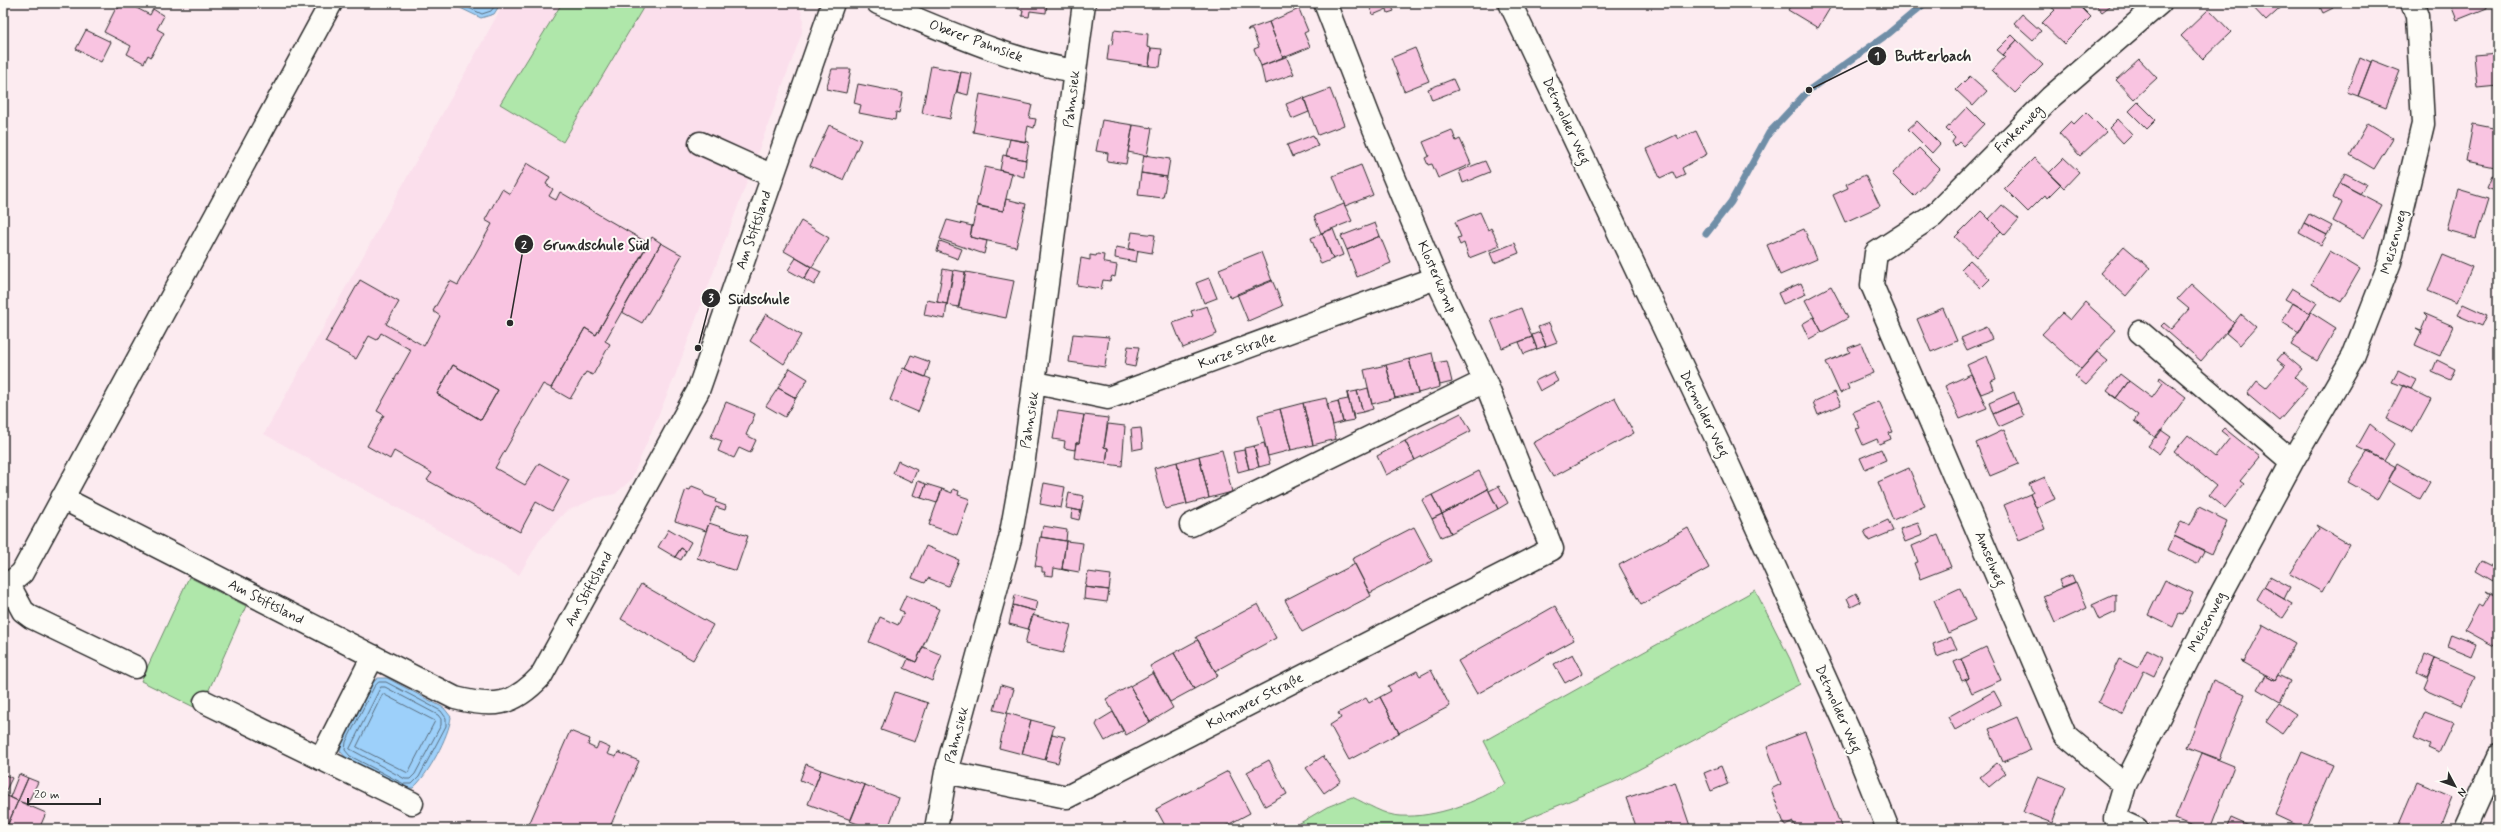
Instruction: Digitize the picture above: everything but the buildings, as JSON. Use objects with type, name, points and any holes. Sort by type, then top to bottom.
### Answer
[{"type":"street","points":[[135,667],[31,617],[23,611],[6,587],[22,573],[331,3]]},
{"type":"street","name":"Am Stiftsland","points":[[62,498],[455,698],[479,704],[508,701],[526,691],[541,676],[698,391],[833,3]]},
{"type":"street","name":"Oberer Pahnsiek","points":[[878,3],[987,47],[1045,66],[1075,71]]},
{"type":"street","name":"Pahnsiek","points":[[936,829],[946,772],[1010,539],[1036,383],[1084,3]]},
{"type":"street","name":"Klosterkamp","points":[[1324,3],[1436,278],[1485,381],[1552,549]]},
{"type":"street","name":"Detmolder Weg","points":[[1510,3],[1724,455],[1849,731],[1888,829]]},
{"type":"street","name":"Finkenweg","points":[[1876,253],[1933,216],[2052,97],[2160,3]]},
{"type":"street","name":"Meisenweg","points":[[2125,785],[2220,596],[2292,462],[2353,357],[2390,262],[2423,124],[2417,16],[2412,3]]},
{"type":"street","points":[[700,143],[773,176]]},
{"type":"street","name":"Amselweg","points":[[1876,253],[1872,285],[2065,735],[2125,785]]},
{"type":"street","name":"Kurze Straße","points":[[1036,383],[1108,398],[1436,278]]},
{"type":"street","points":[[2140,332],[2292,462]]},
{"type":"street","points":[[1191,525],[1485,381]]},
{"type":"street","name":"Kolmarer Straße","points":[[946,772],[1068,797],[1552,549]]},
{"type":"street","points":[[322,759],[373,656]]},
{"type":"street","points":[[205,702],[412,803]]},
{"type":"street","points":[[2465,829],[2498,756]]},
{"type":"street","points":[[2125,785],[2115,820],[2137,829]]},
{"type":"shaded area","points":[[504,3],[799,3],[803,19],[802,33],[675,376],[631,480],[615,494],[596,498],[565,512],[539,541],[519,575],[264,434]]},
{"type":"green space","points":[[562,3],[646,3],[563,142],[500,104]]},
{"type":"green space","points":[[189,577],[246,606],[200,710],[141,681]]},
{"type":"green space","points":[[1755,590],[1790,659],[1800,684],[1617,781],[1502,829],[1290,829],[1327,807],[1352,797],[1389,814],[1414,816],[1442,812],[1456,808],[1495,791],[1506,784],[1484,741]]},
{"type":"water","points":[[450,3],[501,3],[494,14],[481,18]]},
{"type":"water","points":[[378,678],[387,678],[444,708],[451,717],[437,755],[425,774],[413,788],[404,788],[347,759],[340,751],[342,741],[371,684]]},
{"type":"waterway","points":[[1706,234],[1731,202],[1769,133],[1809,90],[1888,34],[1925,3]]},
{"type":"place","name":"Butterbach","points":[[1809,90]]},
{"type":"place","name":"Grundschule Süd","points":[[510,323]]},
{"type":"place","name":"Südschule","points":[[698,348]]}]
